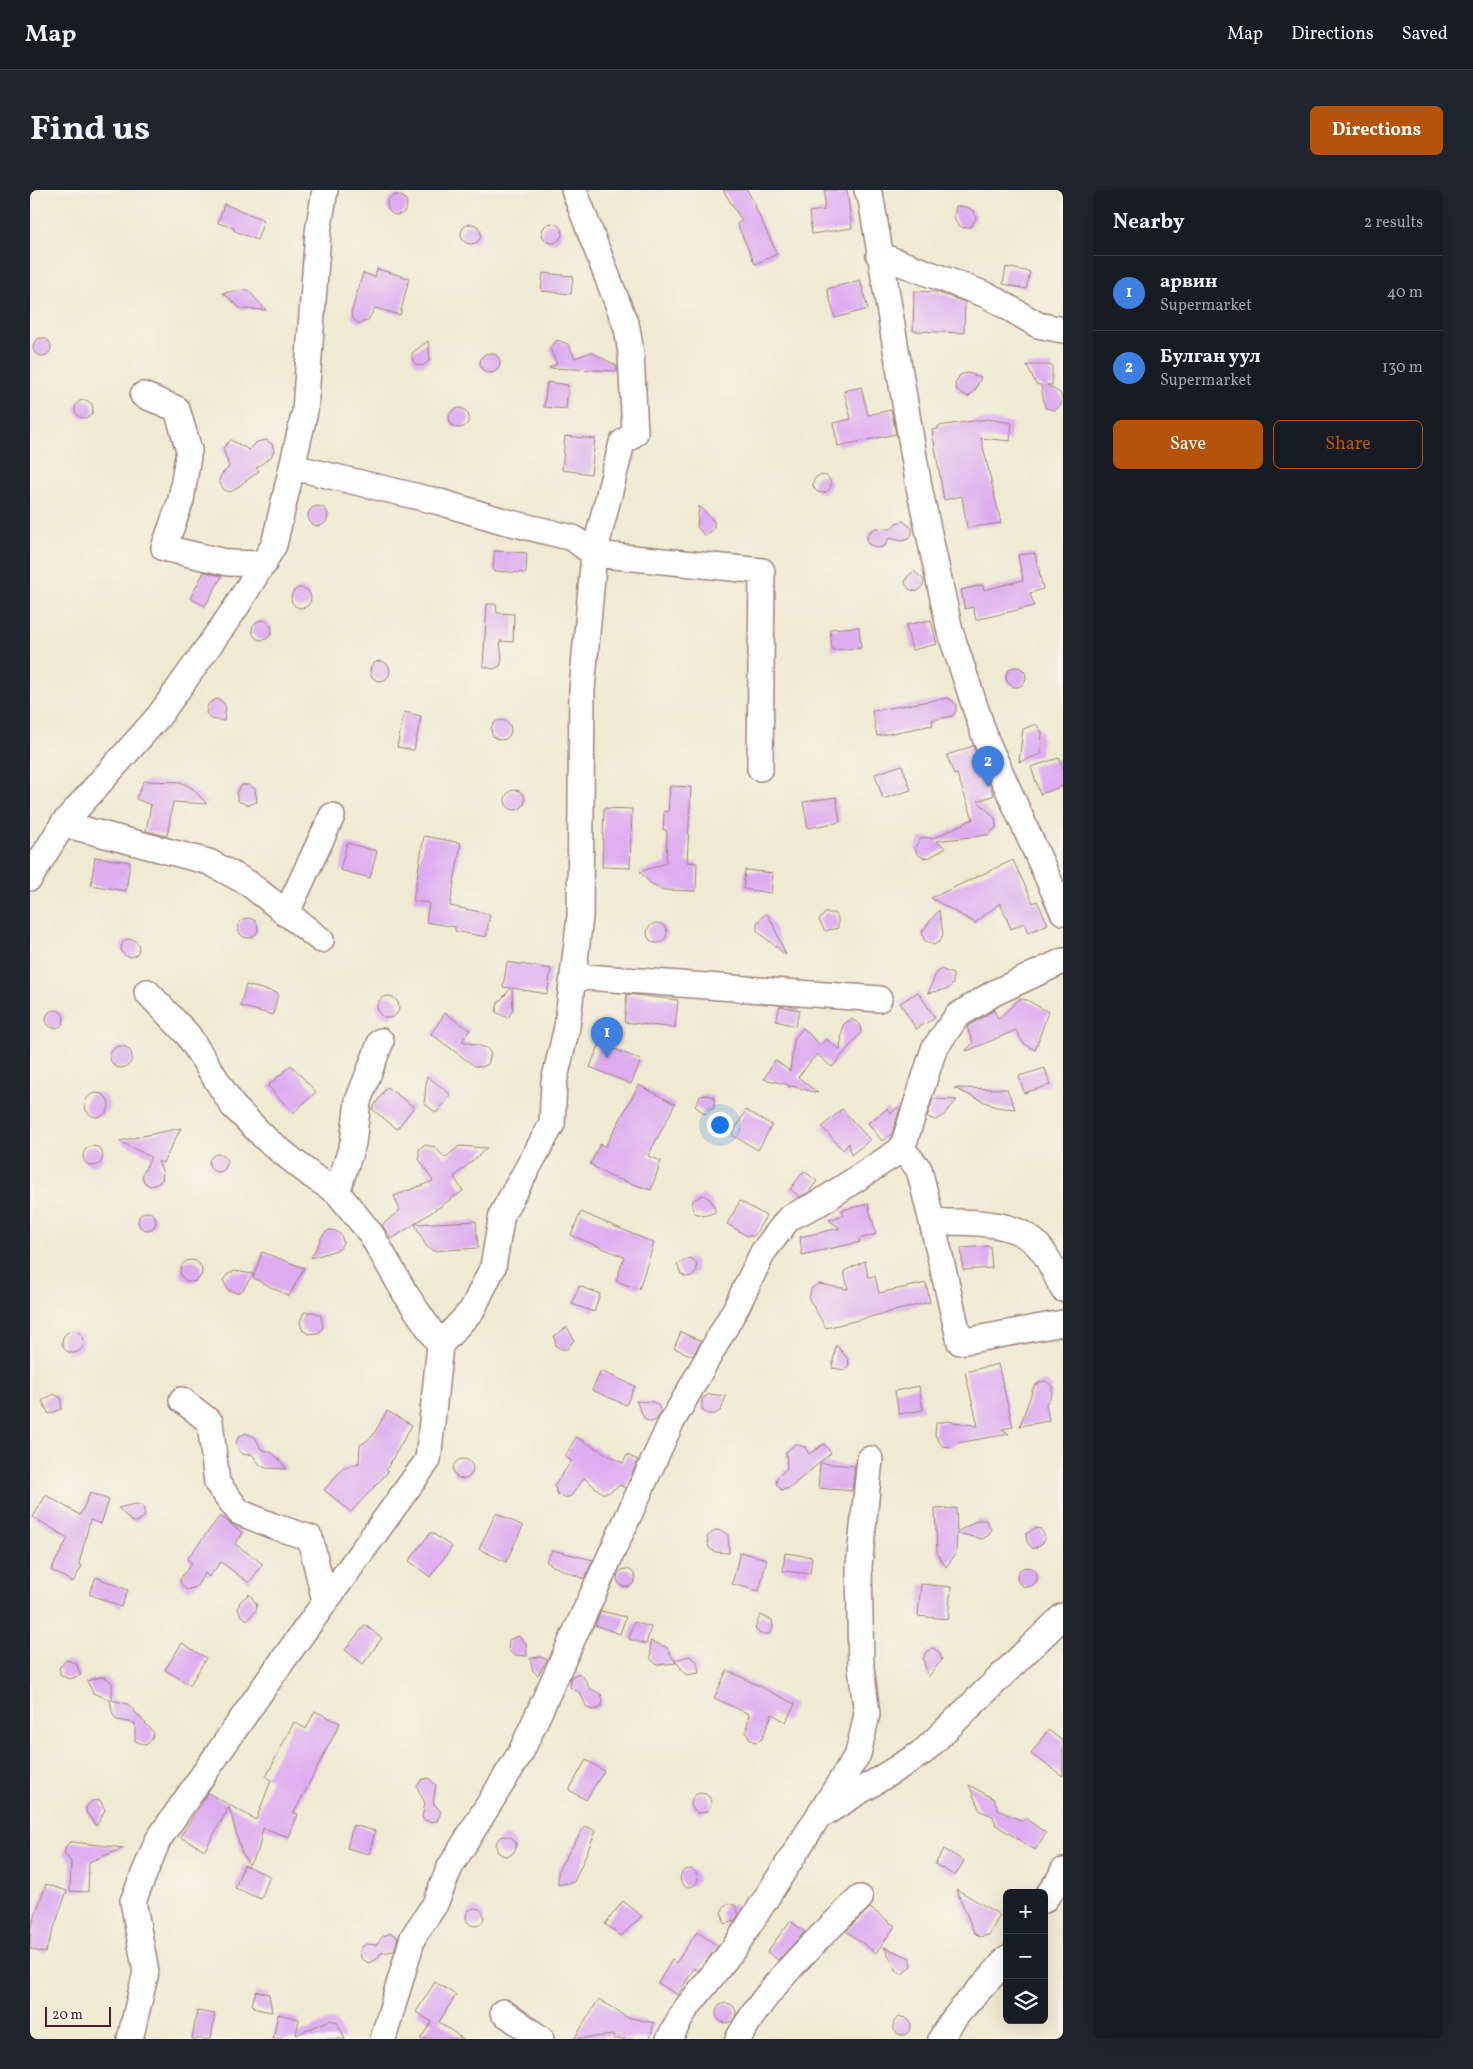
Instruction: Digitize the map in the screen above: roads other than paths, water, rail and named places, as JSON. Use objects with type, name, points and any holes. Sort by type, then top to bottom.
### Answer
[{"type":"street","points":[[30,878],[63,824],[159,716],[264,564],[274,545],[294,467],[305,411],[318,232],[325,190]]},
{"type":"street","points":[[130,2039],[146,1972],[133,1901],[158,1840],[325,1601],[428,1460],[440,1346],[472,1310],[493,1267],[502,1214],[552,1124],[554,1082],[567,1027],[580,916],[582,690],[594,554],[622,443],[635,433],[627,328],[574,190]]},
{"type":"street","points":[[867,190],[871,199],[919,487],[950,631],[986,740],[1063,912]]},
{"type":"street","points":[[879,255],[989,296],[1038,325],[1063,330]]},
{"type":"street","points":[[143,395],[177,409],[188,450],[181,500],[164,548],[229,563],[264,564]]},
{"type":"street","points":[[294,467],[440,502],[503,521],[573,538],[594,554],[762,571],[760,768]]},
{"type":"street","points":[[286,914],[332,816]]},
{"type":"street","points":[[63,824],[209,862],[248,883],[321,940]]},
{"type":"street","points":[[383,2039],[413,1937],[434,1904],[450,1867],[521,1752],[669,1427],[738,1306],[763,1252],[789,1218],[828,1198],[902,1149],[934,1049],[957,1016],[994,993],[1063,961]]},
{"type":"street","points":[[573,976],[879,999]]},
{"type":"street","points":[[147,992],[188,1035],[233,1106],[267,1140],[311,1175],[337,1192],[371,1234],[404,1293],[440,1346]]},
{"type":"street","points":[[337,1192],[353,1144],[358,1101],[381,1041]]},
{"type":"street","points":[[902,1149],[919,1169],[960,1342],[1063,1323]]},
{"type":"street","points":[[932,1222],[967,1222],[1007,1228],[1028,1236],[1041,1248],[1063,1289]]},
{"type":"street","points":[[182,1400],[210,1422],[217,1483],[239,1512],[310,1538],[325,1601]]},
{"type":"street","points":[[669,2039],[685,2010],[735,1948],[858,1754],[866,1714],[861,1668],[858,1567],[870,1459]]},
{"type":"street","points":[[821,1815],[923,1752],[1063,1616]]},
{"type":"street","points":[[1048,1895],[1063,1871]]},
{"type":"street","points":[[738,2039],[749,2019],[793,1964],[860,1898]]},
{"type":"street","points":[[940,2039],[969,2000],[990,1981],[1003,1963]]},
{"type":"street","points":[[503,2012],[541,2039]]},
{"type":"place","name":"Булган уул","points":[[988,787]]},
{"type":"place","name":"арвин","points":[[607,1058]]}]
